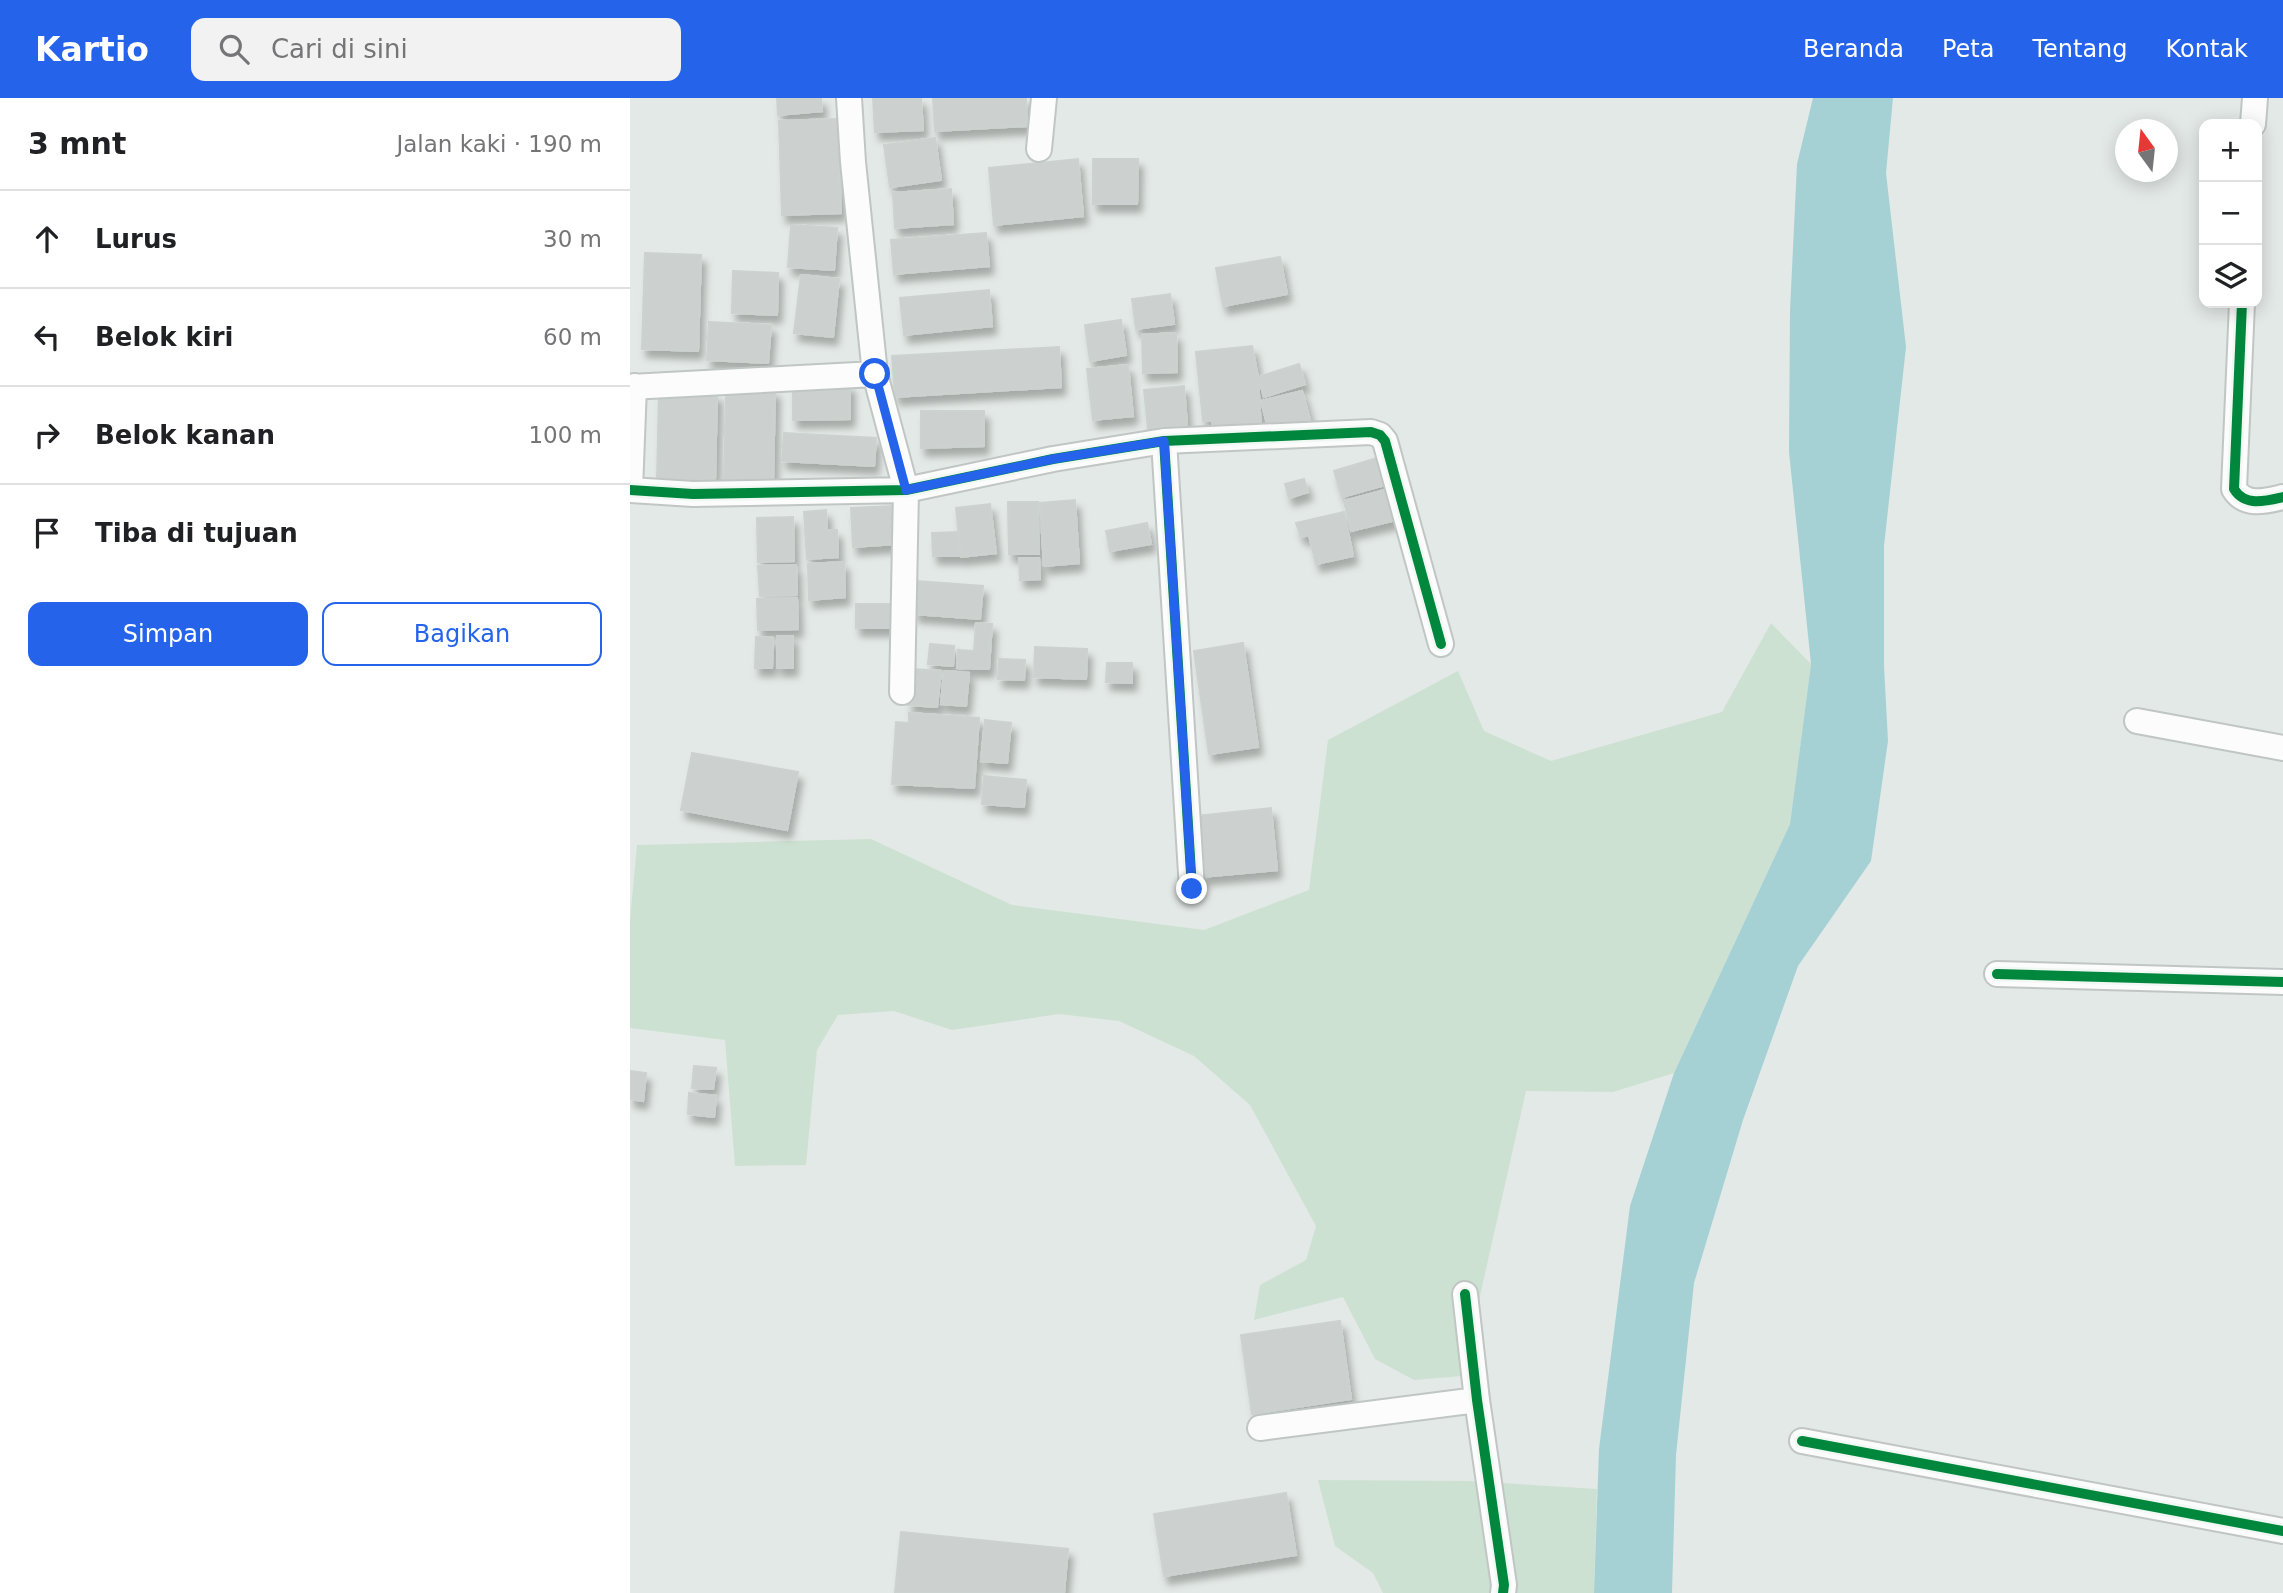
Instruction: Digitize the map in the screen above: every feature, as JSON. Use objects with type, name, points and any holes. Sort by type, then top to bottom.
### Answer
[{"type":"street","points":[[849,98],[854,175],[875,374],[906,490],[902,692]]},
{"type":"street","points":[[1039,149],[1044,98]]},
{"type":"street","points":[[2253,119],[2255,98]]},
{"type":"street","points":[[2242,308],[2234,489],[2238,497],[2250,501],[2265,502],[2283,497]]},
{"type":"street","points":[[875,374],[632,386],[630,490],[693,494],[906,490],[1053,459],[1164,441],[1371,432],[1380,435],[1385,441],[1441,644]]},
{"type":"street","points":[[1164,441],[1192,889]]},
{"type":"street","points":[[2137,721],[2283,748]]},
{"type":"street","points":[[1997,974],[2283,982]]},
{"type":"street","points":[[1465,1294],[1476,1400],[1503,1593]]},
{"type":"street","points":[[1260,1428],[1476,1400]]},
{"type":"street","points":[[1801,1441],[2283,1531]]},
{"type":"green space","points":[[1771,623],[1811,664],[1790,824],[1674,1073],[1613,1092],[1526,1091],[1462,1376],[1414,1380],[1375,1359],[1343,1297],[1254,1320],[1260,1285],[1306,1260],[1316,1226],[1250,1105],[1194,1056],[1119,1021],[1059,1014],[952,1030],[894,1011],[838,1015],[817,1050],[806,1165],[735,1166],[725,1040],[630,1028],[630,920],[637,845],[871,839],[1012,905],[1204,930],[1309,890],[1328,740],[1458,671],[1484,731],[1551,761],[1722,712]]},
{"type":"green space","points":[[1318,1480],[1469,1481],[1597,1489],[1594,1593],[1383,1593],[1373,1573],[1335,1546]]},
{"type":"water","points":[[1813,98],[1893,98],[1886,173],[1906,347],[1884,546],[1884,666],[1888,741],[1871,861],[1798,966],[1743,1120],[1694,1283],[1676,1455],[1672,1593],[1594,1593],[1599,1449],[1630,1206],[1674,1073],[1790,824],[1811,664],[1789,452],[1790,311],[1797,164]]},
{"type":"building","points":[[777,98],[821,98],[822,111],[778,115]]},
{"type":"building","points":[[873,98],[921,98],[923,130],[875,132]]},
{"type":"building","points":[[933,98],[1026,98],[1027,126],[935,131]]},
{"type":"building","points":[[838,119],[841,213],[782,215],[779,121]]},
{"type":"building","points":[[935,138],[941,180],[890,187],[884,145]]},
{"type":"building","points":[[1078,159],[1083,216],[994,225],[989,168]]},
{"type":"building","points":[[1093,159],[1138,159],[1137,204],[1093,204]]},
{"type":"building","points":[[951,189],[953,224],[895,228],[893,193]]},
{"type":"building","points":[[791,225],[837,228],[834,270],[788,267]]},
{"type":"building","points":[[986,233],[989,266],[894,274],[891,240]]},
{"type":"building","points":[[645,253],[701,255],[698,351],[642,349]]},
{"type":"building","points":[[1280,257],[1287,294],[1223,306],[1216,268]]},
{"type":"building","points":[[733,271],[778,273],[777,315],[732,313]]},
{"type":"building","points":[[801,275],[839,279],[833,337],[794,333]]},
{"type":"building","points":[[989,290],[992,326],[904,335],[900,298]]},
{"type":"building","points":[[1170,294],[1174,324],[1136,329],[1132,299]]},
{"type":"building","points":[[1121,320],[1126,355],[1090,361],[1085,325]]},
{"type":"building","points":[[709,322],[771,325],[768,363],[707,360]]},
{"type":"building","points":[[1176,333],[1177,372],[1143,373],[1142,335]]},
{"type":"building","points":[[1252,346],[1258,377],[1261,429],[1214,435],[1212,420],[1203,421],[1196,352]]},
{"type":"building","points":[[1059,347],[1061,387],[895,397],[892,356]]},
{"type":"building","points":[[1299,364],[1305,384],[1264,397],[1258,377]]},
{"type":"building","points":[[1128,365],[1133,416],[1093,420],[1087,369]]},
{"type":"building","points":[[850,384],[850,419],[793,420],[793,386]]},
{"type":"building","points":[[1184,386],[1187,425],[1148,429],[1144,390]]},
{"type":"building","points":[[726,390],[775,390],[773,484],[724,483]]},
{"type":"building","points":[[1302,391],[1310,420],[1269,431],[1261,401]]},
{"type":"building","points":[[659,392],[717,394],[715,481],[657,480]]},
{"type":"building","points":[[921,411],[984,411],[984,446],[921,448]]},
{"type":"building","points":[[784,433],[876,438],[874,466],[782,461]]},
{"type":"building","points":[[1377,458],[1385,485],[1342,497],[1334,471]]},
{"type":"building","points":[[1304,479],[1308,492],[1289,498],[1285,484]]},
{"type":"building","points":[[1388,489],[1396,520],[1351,531],[1344,501]]},
{"type":"building","points":[[1075,500],[1079,563],[1044,566],[1040,503]]},
{"type":"building","points":[[1008,502],[1038,502],[1039,554],[1009,554]]},
{"type":"building","points":[[990,504],[996,553],[961,557],[956,508]]},
{"type":"building","points":[[894,506],[896,544],[853,547],[851,508]]},
{"type":"building","points":[[826,510],[827,530],[837,530],[838,557],[807,559],[804,512]]},
{"type":"building","points":[[1344,512],[1353,556],[1316,564],[1309,535],[1301,537],[1296,523]]},
{"type":"building","points":[[793,517],[794,561],[758,562],[757,518]]},
{"type":"building","points":[[1147,523],[1151,544],[1110,551],[1106,531]]},
{"type":"building","points":[[959,532],[960,556],[933,556],[932,533]]},
{"type":"building","points":[[1019,558],[1039,558],[1040,579],[1020,580]]},
{"type":"building","points":[[844,562],[845,597],[809,600],[808,564]]},
{"type":"building","points":[[796,565],[797,595],[760,596],[758,566]]},
{"type":"building","points":[[916,581],[983,586],[980,619],[914,614]]},
{"type":"building","points":[[797,598],[798,629],[758,630],[757,599]]},
{"type":"building","points":[[856,604],[894,604],[894,628],[856,628]]},
{"type":"building","points":[[976,623],[992,624],[989,669],[957,668],[958,650],[974,651]]},
{"type":"building","points":[[777,636],[793,636],[793,668],[777,668]]},
{"type":"building","points":[[756,637],[773,638],[772,668],[755,668]]},
{"type":"building","points":[[1243,643],[1258,747],[1209,754],[1194,651]]},
{"type":"building","points":[[930,644],[954,646],[953,666],[928,664]]},
{"type":"building","points":[[1035,647],[1087,649],[1086,679],[1034,677]]},
{"type":"building","points":[[999,659],[1025,660],[1024,680],[998,679]]},
{"type":"building","points":[[1107,663],[1132,663],[1132,683],[1106,682]]},
{"type":"building","points":[[912,669],[941,671],[937,707],[908,705]]},
{"type":"building","points":[[944,671],[969,673],[966,706],[941,704]]},
{"type":"building","points":[[909,713],[979,718],[974,788],[892,784],[896,722],[909,723]]},
{"type":"building","points":[[985,720],[1011,723],[1007,763],[981,761]]},
{"type":"building","points":[[692,753],[798,772],[787,830],[681,810]]},
{"type":"building","points":[[984,776],[1026,780],[1024,807],[982,804]]},
{"type":"building","points":[[1271,808],[1277,870],[1202,877],[1197,816]]},
{"type":"building","points":[[694,1066],[716,1068],[713,1089],[692,1088]]},
{"type":"building","points":[[630,1071],[646,1073],[643,1101],[630,1099]]},
{"type":"building","points":[[689,1093],[716,1096],[714,1117],[688,1114]]},
{"type":"building","points":[[1340,1321],[1351,1399],[1252,1414],[1241,1335]]},
{"type":"building","points":[[1286,1493],[1296,1555],[1164,1576],[1154,1514]]},
{"type":"building","points":[[901,1532],[1068,1549],[1064,1593],[895,1593]]},
{"type":"cycle path","points":[[2242,308],[2234,489],[2239,495],[2250,500],[2263,501],[2283,497]]},
{"type":"cycle path","points":[[630,490],[693,494],[906,490],[1053,459],[1164,441],[1371,432],[1380,435],[1385,441],[1441,644]]},
{"type":"cycle path","points":[[1164,441],[1192,889]]},
{"type":"cycle path","points":[[1997,974],[2283,982]]},
{"type":"cycle path","points":[[1465,1294],[1503,1593]]},
{"type":"cycle path","points":[[1802,1441],[2283,1531]]},
{"type":"route","points":[[875,374],[906,490],[1053,459],[1164,441],[1192,889]]}]
